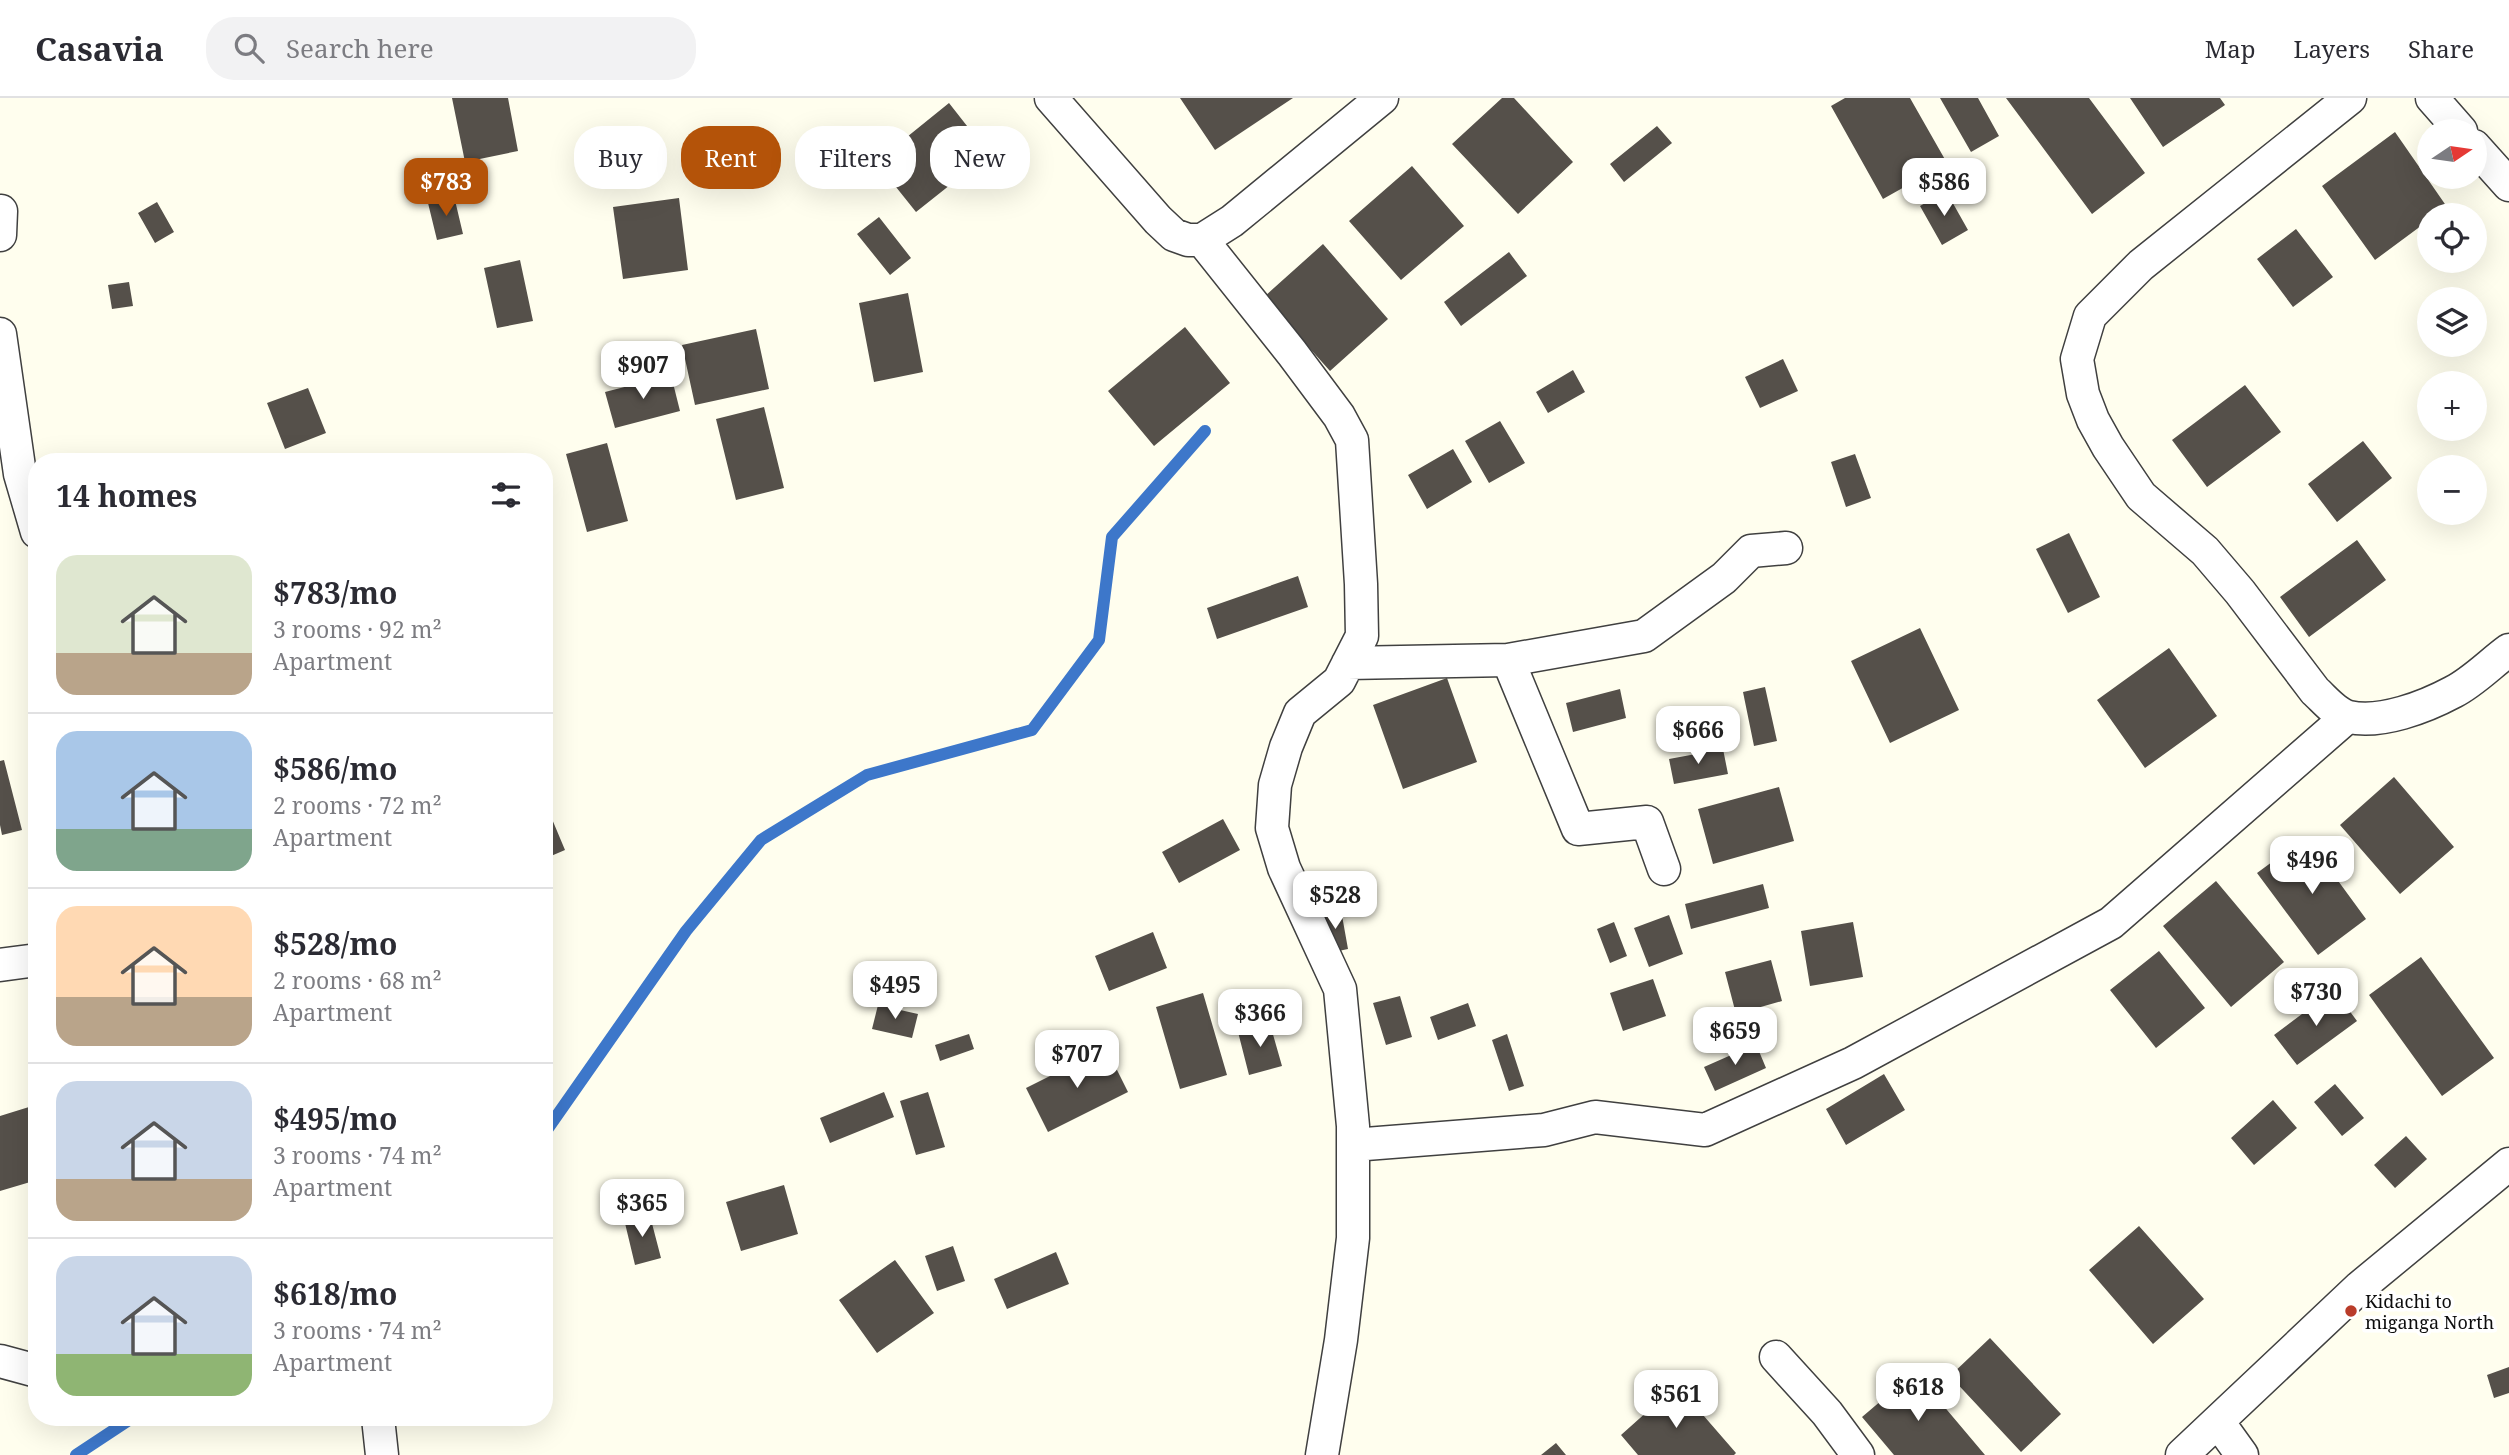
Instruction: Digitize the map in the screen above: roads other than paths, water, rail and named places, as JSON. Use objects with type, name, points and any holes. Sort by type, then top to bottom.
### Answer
[{"type":"street","points":[[1051,98],[1166,227],[1181,237],[1202,240],[1232,221],[1382,98]]},
{"type":"street","points":[[2350,98],[2141,265],[2090,316],[2077,359],[2083,394],[2108,447],[2141,496],[2204,551],[2240,592],[2315,691],[2347,717],[2393,716],[2454,692],[2509,650]]},
{"type":"street","points":[[2432,98],[2450,119]]},
{"type":"street","points":[[2487,161],[2509,186]]},
{"type":"street","points":[[1202,240],[1324,395],[1352,440],[1362,584],[1362,636],[1339,681],[1300,713],[1275,785],[1272,828],[1284,868],[1340,989],[1353,1145],[1353,1238],[1341,1340],[1322,1455]]},
{"type":"street","points":[[0,334],[20,474],[28,501]]},
{"type":"street","points":[[1348,663],[1508,660],[1644,636],[1724,578],[1751,551],[1786,548]]},
{"type":"street","points":[[1508,660],[1578,829],[1647,822],[1664,869]]},
{"type":"street","points":[[1353,1145],[1544,1130],[1595,1117],[1705,1130],[1853,1063],[2111,923],[2347,717]]},
{"type":"street","points":[[0,965],[28,961]]},
{"type":"street","points":[[2182,1455],[2219,1423],[2360,1287],[2509,1164]]},
{"type":"street","points":[[1776,1357],[1827,1413],[1858,1455]]},
{"type":"street","points":[[0,1361],[28,1369]]},
{"type":"street","points":[[2219,1423],[2242,1455]]},
{"type":"street","points":[[379,1426],[382,1455]]},
{"type":"waterway","points":[[553,1121],[686,931],[761,840],[867,775],[1032,730],[1099,640],[1112,537],[1205,431]]},
{"type":"waterway","points":[[76,1455],[120,1426]]},
{"type":"place","name":"Kidachi to miganga North","points":[[2351,1311]]}]
